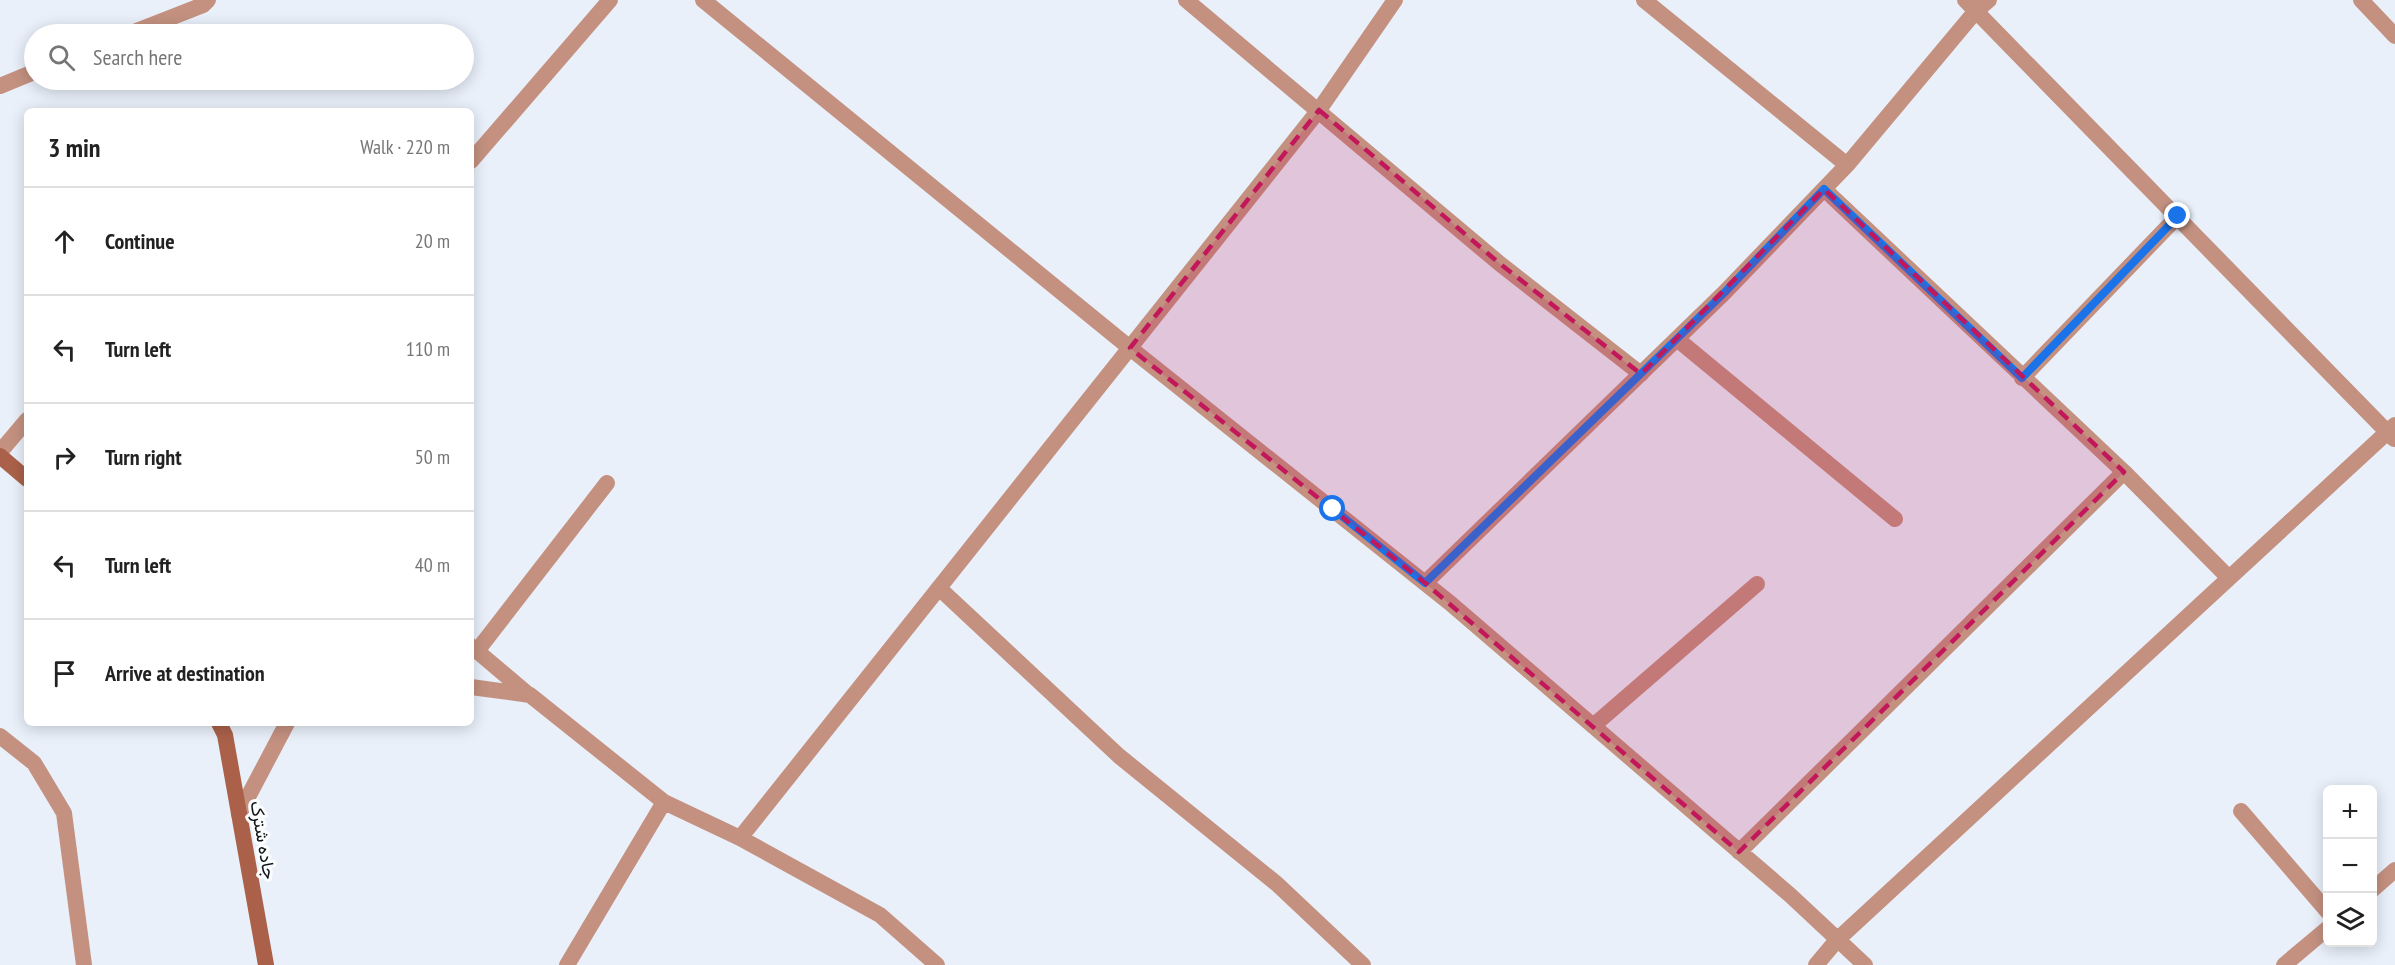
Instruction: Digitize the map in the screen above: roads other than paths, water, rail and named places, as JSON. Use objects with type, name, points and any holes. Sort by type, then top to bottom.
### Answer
[{"type":"main road","points":[[0,454],[24,476]]},
{"type":"main road","name":"جاده شترک","points":[[220,726],[225,735],[266,965]]},
{"type":"street","points":[[474,158],[610,0]]},
{"type":"street","points":[[703,0],[1130,348],[1425,583],[1790,895],[1865,965]]},
{"type":"street","points":[[1186,0],[1499,263],[1641,374]]},
{"type":"street","points":[[740,838],[1319,110],[1395,0]]},
{"type":"street","points":[[1644,0],[1847,165]]},
{"type":"street","points":[[1425,583],[1677,339],[1824,189],[1847,165],[1970,6],[1989,0]]},
{"type":"street","points":[[2361,0],[2395,36]]},
{"type":"street","points":[[152,24],[203,2]]},
{"type":"street","points":[[1816,965],[1837,940],[2229,578],[2393,432],[1970,6]]},
{"type":"street","points":[[0,86],[24,76]]},
{"type":"street","points":[[1824,189],[2124,472],[2229,578]]},
{"type":"street","points":[[2022,378],[2178,216]]},
{"type":"street","points":[[1677,339],[1895,519]]},
{"type":"street","points":[[0,454],[24,424]]},
{"type":"street","points":[[1739,852],[2124,472]]},
{"type":"street","points":[[608,483],[474,649],[664,802],[740,838],[880,915],[937,965]]},
{"type":"street","points":[[1593,726],[1757,584]]},
{"type":"street","points":[[939,588],[1119,756],[1277,884],[1363,965]]},
{"type":"street","points":[[474,687],[530,695]]},
{"type":"street","points":[[239,814],[285,726]]},
{"type":"street","points":[[0,736],[34,763],[64,813],[84,965]]},
{"type":"street","points":[[567,965],[664,802]]},
{"type":"street","points":[[2241,811],[2323,906]]},
{"type":"street","points":[[2377,886],[2395,870]]},
{"type":"street","points":[[2284,965],[2323,932]]}]
